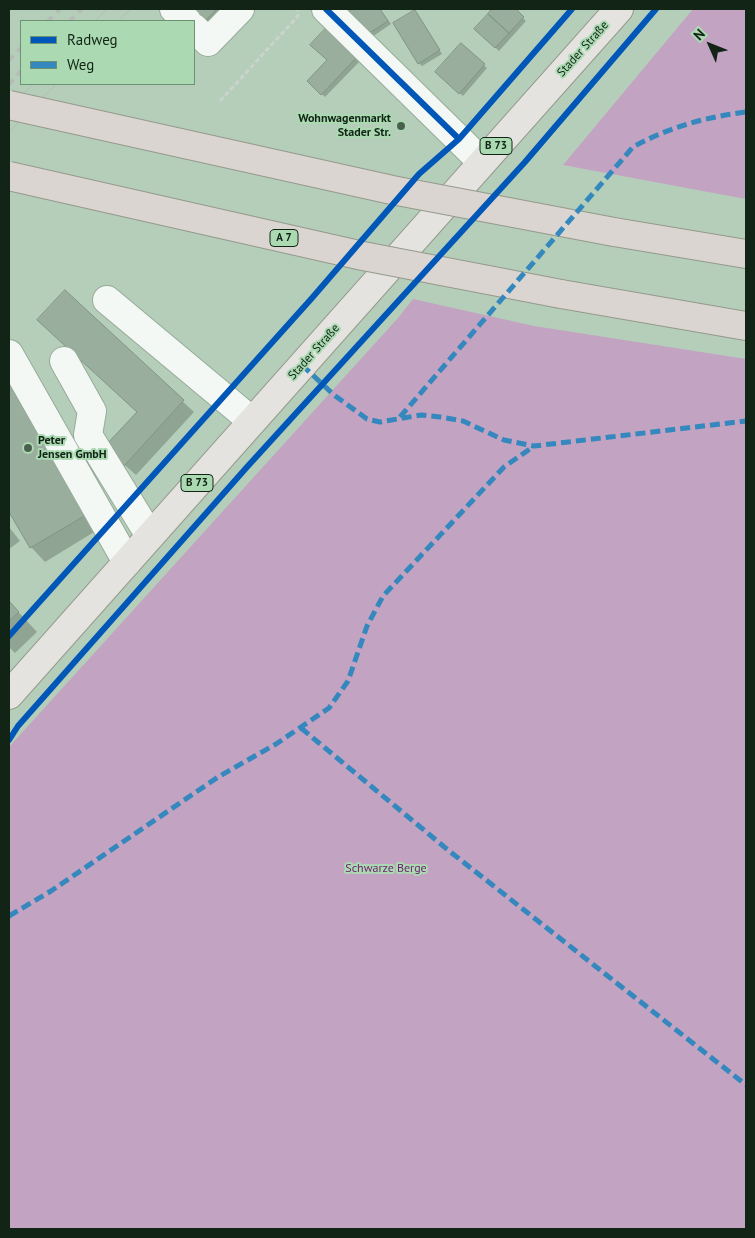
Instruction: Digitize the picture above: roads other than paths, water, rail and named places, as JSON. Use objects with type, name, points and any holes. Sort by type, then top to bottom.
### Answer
[{"type":"highway","points":[[9,105],[392,190],[614,232],[746,254]]},
{"type":"highway","name":"A 7","points":[[9,176],[363,256],[561,294],[746,326]]},
{"type":"main road","name":"Stader Straße","points":[[9,695],[619,9]]},
{"type":"lane","points":[[174,9],[186,20]]},
{"type":"lane","points":[[195,29],[208,42],[240,9]]},
{"type":"lane","points":[[326,9],[482,162]]},
{"type":"lane","points":[[107,300],[252,421]]},
{"type":"lane","points":[[9,354],[127,562]]},
{"type":"lane","points":[[64,361],[92,411],[88,435],[150,536]]},
{"type":"tram line","points":[[96,20],[107,9]]},
{"type":"tram line","points":[[119,20],[131,9]]},
{"type":"tram line","points":[[9,108],[32,85]]},
{"type":"tram line","points":[[9,132],[55,85]]},
{"type":"railway","points":[[49,20],[60,9]]},
{"type":"railway","points":[[71,20],[82,9]]},
{"type":"railway","points":[[9,60],[20,49]]},
{"type":"railway","points":[[9,84],[20,72]]},
{"type":"place","name":"Wohnwagenmarkt Stader Str.","points":[[401,126]]},
{"type":"place","name":"Peter Jensen GmbH","points":[[28,448]]},
{"type":"park label","name":"Schwarze Berge","points":[[386,869]]}]
